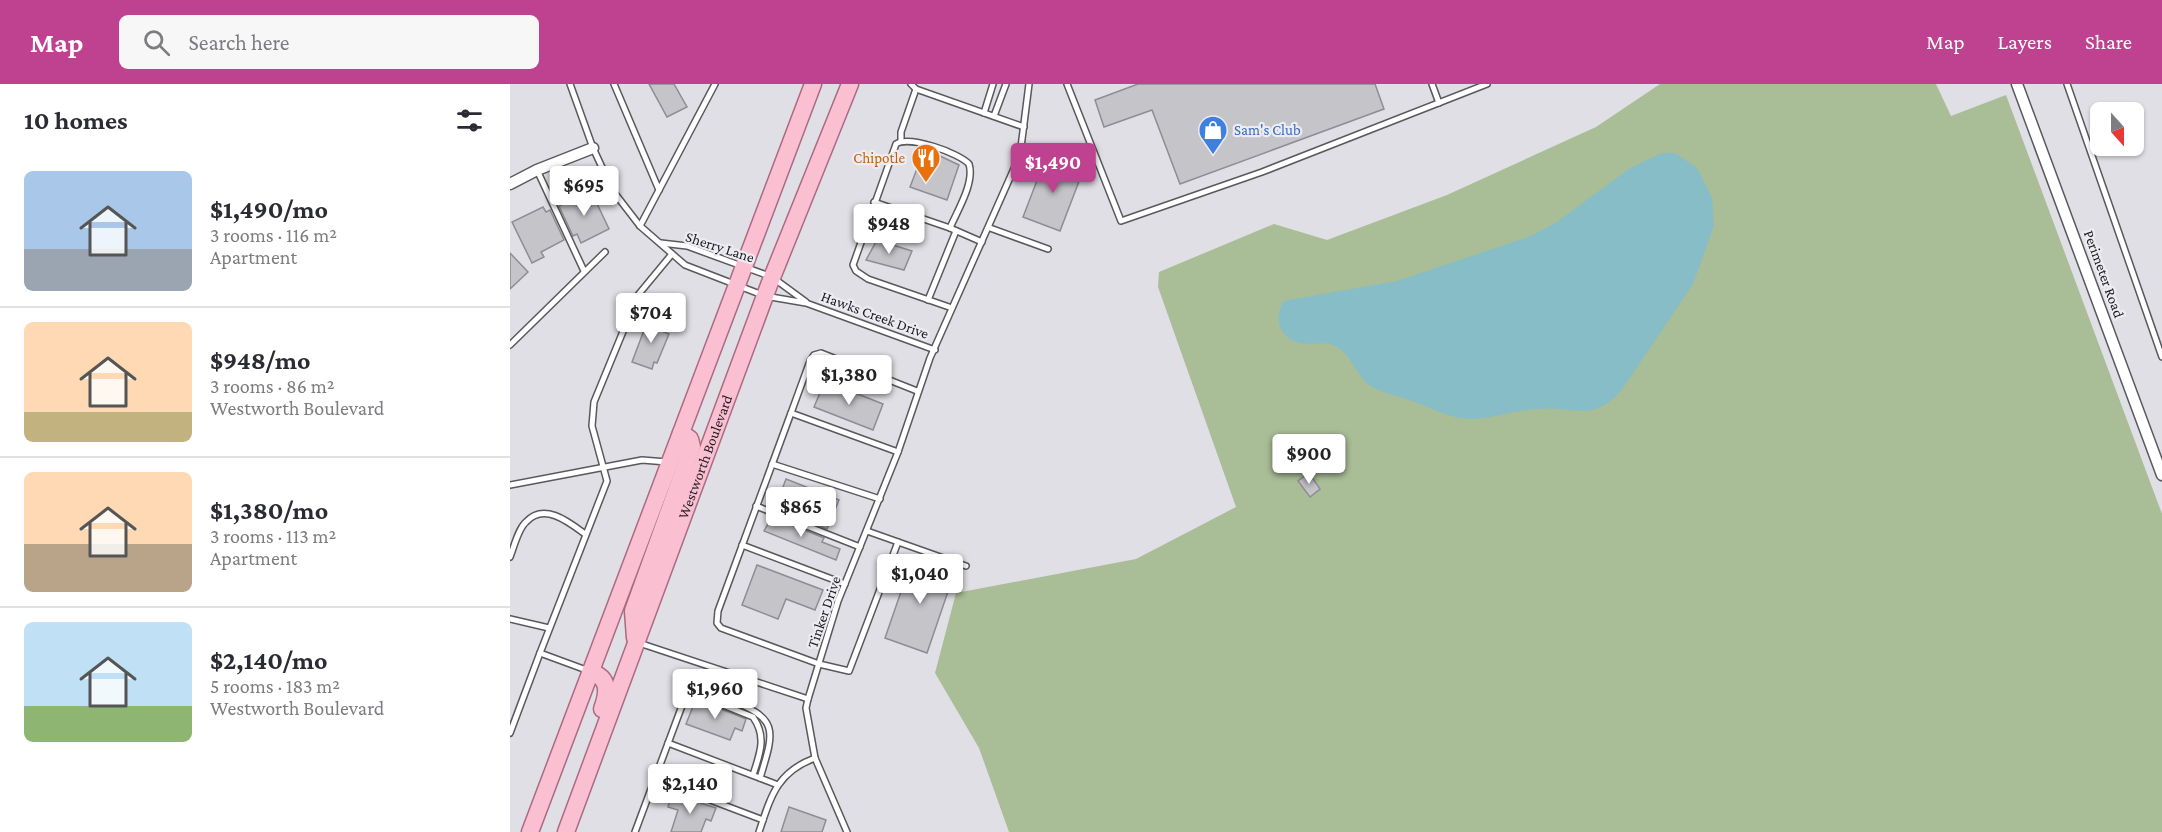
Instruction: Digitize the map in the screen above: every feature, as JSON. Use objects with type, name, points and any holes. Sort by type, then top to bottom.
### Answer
[{"type":"main road","name":"Westworth Boulevard","points":[[530,832],[813,84]]},
{"type":"main road","name":"Westworth Boulevard","points":[[567,828],[772,277],[850,84]]},
{"type":"main road","points":[[636,642],[633,611],[692,447],[690,439],[681,433]]},
{"type":"main road","points":[[567,828],[569,794],[607,695],[606,682],[599,674],[590,672]]},
{"type":"street","name":"Perimeter Road","points":[[2017,84],[2162,474]]},
{"type":"street","points":[[510,184],[537,170],[593,148]]},
{"type":"lane","name":"Sherry Lane","points":[[570,84],[593,148],[613,191],[640,226],[685,264],[765,296]]},
{"type":"lane","points":[[614,84],[659,190]]},
{"type":"lane","points":[[640,226],[715,84]]},
{"type":"lane","points":[[911,84],[916,89],[1024,127]]},
{"type":"lane","points":[[984,113],[993,84]]},
{"type":"lane","points":[[994,117],[1006,84]]},
{"type":"lane","name":"Tinker Drive","points":[[847,832],[815,758],[806,708],[808,699],[845,584],[898,452],[917,391],[1020,155],[1029,84]]},
{"type":"lane","points":[[1067,84],[1121,221],[1262,172],[1487,84]]},
{"type":"lane","points":[[1432,84],[1439,103]]},
{"type":"lane","points":[[1465,84],[1468,91]]},
{"type":"lane","points":[[2067,84],[2162,357]]},
{"type":"lane","points":[[904,140],[901,132],[916,89]]},
{"type":"lane","points":[[928,300],[971,171],[969,164],[927,145],[904,140],[893,148],[853,265],[856,271],[868,279],[928,300],[952,308]]},
{"type":"lane","points":[[537,170],[584,271]]},
{"type":"lane","points":[[874,202],[982,242]]},
{"type":"lane","points":[[990,228],[1048,249]]},
{"type":"lane","name":"Sherry Lane","points":[[660,243],[687,246],[772,277]]},
{"type":"lane","points":[[510,345],[605,252]]},
{"type":"lane","points":[[510,733],[607,481],[592,426],[594,402],[638,295],[672,254]]},
{"type":"lane","name":"Hawks Creek Drive","points":[[772,277],[806,303]]},
{"type":"lane","name":"Hawks Creek Drive","points":[[765,296],[806,303],[935,350]]},
{"type":"lane","points":[[898,542],[849,671],[819,664],[721,628],[717,623],[718,611],[756,506],[814,355],[821,353],[917,391]]},
{"type":"lane","points":[[791,413],[898,452]]},
{"type":"lane","points":[[510,486],[642,460],[669,462]]},
{"type":"lane","points":[[772,464],[880,499]]},
{"type":"lane","points":[[756,506],[860,547]]},
{"type":"lane","points":[[510,557],[525,522],[537,514],[551,513],[567,520],[585,534]]},
{"type":"lane","points":[[867,531],[966,566]]},
{"type":"lane","points":[[742,545],[845,584]]},
{"type":"lane","points":[[510,619],[549,628]]},
{"type":"lane","points":[[636,642],[808,699]]},
{"type":"lane","points":[[540,653],[590,672]]},
{"type":"lane","points":[[635,832],[686,695],[697,688],[761,714],[768,725],[771,738],[760,778]]},
{"type":"lane","points":[[686,695],[693,693],[753,717],[761,732],[763,742],[753,775]]},
{"type":"lane","points":[[668,743],[778,785]]},
{"type":"lane","points":[[759,832],[778,785],[795,766],[815,758]]},
{"type":"lane","points":[[655,778],[763,820]]},
{"type":"green space","points":[[1660,84],[1936,84],[1951,116],[2006,95],[2162,514],[2162,832],[1009,832],[979,748],[935,673],[956,593],[1136,559],[1236,507],[1158,287],[1159,272],[1274,224],[1327,240],[1447,195],[1596,127]]},
{"type":"water","points":[[1662,153],[1675,153],[1697,168],[1712,198],[1714,225],[1693,284],[1623,388],[1602,406],[1583,411],[1550,408],[1473,419],[1457,417],[1374,388],[1365,381],[1340,349],[1324,343],[1296,342],[1285,335],[1282,330],[1279,312],[1284,301],[1397,281],[1531,236],[1557,222],[1630,168]]},
{"type":"building","points":[[649,84],[674,84],[687,107],[667,117]]},
{"type":"building","name":"Sam's Club","points":[[1138,84],[1375,84],[1384,109],[1180,184],[1152,110],[1104,127],[1095,100]]},
{"type":"building","points":[[923,153],[938,155],[959,165],[947,200],[910,187]]},
{"type":"building","points":[[1046,157],[1083,171],[1060,231],[1023,217]]},
{"type":"building","points":[[591,191],[609,229],[581,243],[577,234],[573,236],[559,206]]},
{"type":"building","points":[[543,207],[546,212],[550,210],[564,240],[541,252],[544,257],[532,263],[512,222]]},
{"type":"building","points":[[877,240],[912,251],[904,270],[866,260]]},
{"type":"building","points":[[510,253],[528,272],[510,289]]},
{"type":"building","points":[[649,317],[667,324],[664,332],[669,334],[657,363],[654,362],[652,369],[632,362]]},
{"type":"building","points":[[825,381],[883,404],[873,430],[814,407]]},
{"type":"building","points":[[1309,473],[1320,489],[1310,497],[1298,481]]},
{"type":"building","points":[[786,479],[839,500],[827,529],[775,508]]},
{"type":"building","points":[[772,517],[824,538],[822,542],[840,549],[836,560],[764,531]]},
{"type":"building","points":[[913,557],[955,571],[927,653],[885,638]]},
{"type":"building","points":[[757,565],[823,590],[815,610],[786,599],[778,619],[742,605]]},
{"type":"building","points":[[696,699],[746,719],[742,731],[735,728],[730,740],[686,724]]},
{"type":"building","points":[[672,794],[716,808],[711,821],[706,819],[701,832],[671,832],[678,810],[668,807]]},
{"type":"building","points":[[789,807],[826,820],[822,832],[781,832]]},
{"type":"place","name":"Sam's Club","points":[[1213,156]]},
{"type":"place","name":"Chipotle","points":[[926,184]]}]
